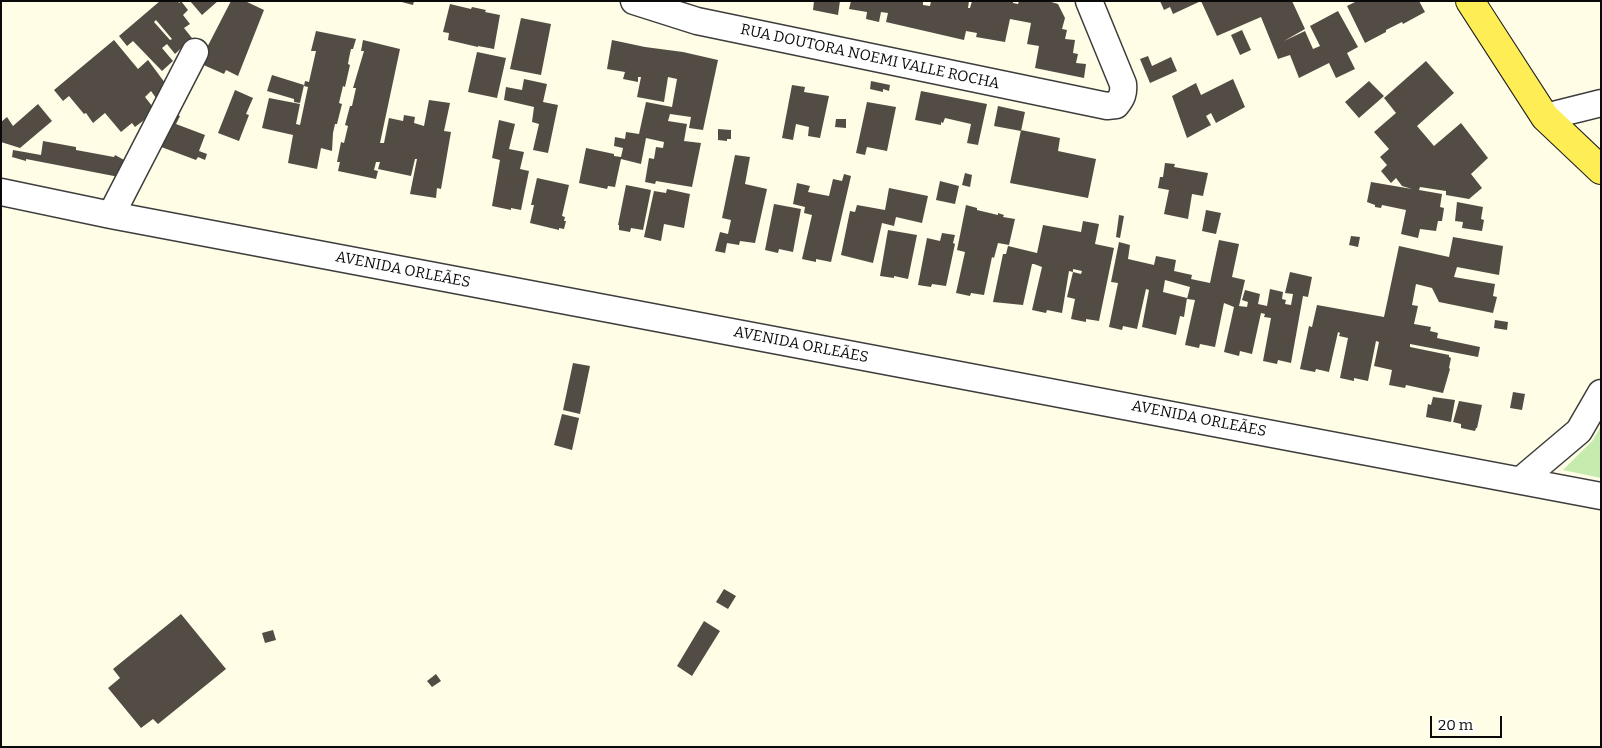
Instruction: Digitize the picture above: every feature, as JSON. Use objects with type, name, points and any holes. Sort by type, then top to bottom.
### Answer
[{"type":"main road","points":[[1470,1],[1545,117],[1598,171]]},
{"type":"street","name":"RUA DOUTORA NOEMI VALLE ROCHA","points":[[634,1],[697,21],[1107,106],[1116,105],[1124,92],[1123,84],[1089,1]]},
{"type":"street","points":[[111,215],[195,52]]},
{"type":"street","points":[[1545,117],[1601,103]]},
{"type":"street","name":"AVENIDA ORLEÃES","points":[[1,192],[111,215],[1601,496]]},
{"type":"street","points":[[1522,480],[1579,431],[1601,393]]},
{"type":"green space","points":[[1601,426],[1601,478],[1563,470],[1593,440]]},
{"type":"building","points":[[160,1],[178,1],[179,3],[181,1],[188,10],[183,15],[190,24],[184,28],[192,38],[175,54],[167,44],[162,48],[173,61],[162,71],[133,41],[127,46],[119,36]],"holes":[[[156,20],[172,39],[170,40],[154,22]]]},
{"type":"building","points":[[190,1],[218,1],[202,15]]},
{"type":"building","points":[[231,1],[245,1],[264,10],[238,76],[226,70],[224,74],[199,63]]},
{"type":"building","points":[[398,1],[414,1],[413,5]]},
{"type":"building","points":[[814,1],[840,1],[838,15],[813,10]]},
{"type":"building","points":[[851,1],[923,1],[923,5],[930,6],[931,1],[969,1],[968,8],[970,8],[972,1],[1013,1],[1013,3],[1018,4],[1019,1],[1048,1],[1058,4],[1065,18],[1062,29],[1067,30],[1065,39],[1075,40],[1073,53],[1078,54],[1076,63],[1086,64],[1084,78],[1035,68],[1039,46],[1027,44],[1031,23],[1010,19],[1005,42],[976,37],[977,33],[966,31],[964,40],[886,22],[888,13],[881,12],[879,22],[866,19],[867,12],[849,9]]},
{"type":"building","points":[[1160,1],[1201,1],[1173,14],[1170,7],[1164,10]]},
{"type":"building","points":[[1201,1],[1292,1],[1305,29],[1284,41],[1305,31],[1313,49],[1320,46],[1310,26],[1338,11],[1358,47],[1347,53],[1355,69],[1336,78],[1329,63],[1299,78],[1290,55],[1278,59],[1261,17],[1217,36]]},
{"type":"building","points":[[1357,1],[1419,1],[1425,12],[1403,24],[1402,22],[1386,30],[1386,32],[1365,43],[1347,6]]},
{"type":"building","points":[[450,4],[486,10],[485,12],[500,15],[494,49],[448,40],[449,33],[443,32]]},
{"type":"building","points":[[521,18],[551,24],[541,75],[510,69]]},
{"type":"building","points":[[1242,30],[1251,50],[1240,55],[1231,35]]},
{"type":"building","points":[[316,31],[356,39],[353,49],[351,49],[348,64],[350,65],[339,103],[342,104],[333,133],[332,151],[321,148],[317,169],[288,163],[293,135],[262,128],[269,98],[300,104],[296,124],[300,125],[308,87],[304,86],[305,81],[309,82],[316,51],[311,51]]},
{"type":"building","points":[[114,40],[138,69],[148,60],[168,87],[156,98],[151,91],[145,97],[156,111],[135,127],[132,123],[121,132],[105,113],[93,123],[69,96],[63,101],[54,90]]},
{"type":"building","points":[[363,40],[400,49],[380,143],[384,143],[389,118],[403,121],[404,115],[415,117],[414,123],[424,126],[429,100],[450,103],[444,131],[451,132],[441,189],[437,188],[436,198],[410,194],[417,159],[415,159],[411,176],[378,169],[380,162],[376,162],[374,170],[378,171],[376,179],[338,171],[340,162],[337,162],[341,142],[344,143],[348,126],[345,125],[356,88],[353,88],[364,51],[361,51]]},
{"type":"building","points":[[612,40],[718,60],[703,130],[689,128],[691,117],[670,114],[668,121],[687,124],[684,141],[701,143],[692,187],[656,181],[655,184],[645,182],[649,158],[654,159],[656,147],[663,148],[664,142],[646,138],[641,164],[621,159],[615,187],[608,186],[607,189],[579,183],[586,148],[621,157],[623,148],[614,146],[615,137],[625,139],[626,132],[639,134],[646,102],[672,107],[677,79],[668,77],[664,102],[637,97],[641,77],[638,77],[638,82],[623,79],[625,72],[607,69]]},
{"type":"building","points":[[477,52],[506,58],[497,98],[468,92]]},
{"type":"building","points":[[1148,56],[1152,66],[1171,57],[1177,71],[1150,83],[1140,59]]},
{"type":"building","points":[[1426,61],[1454,93],[1417,126],[1434,146],[1461,123],[1488,158],[1471,174],[1482,188],[1469,199],[1446,195],[1446,191],[1420,187],[1419,190],[1442,194],[1440,207],[1444,208],[1442,221],[1438,221],[1436,231],[1420,229],[1418,238],[1401,234],[1406,210],[1382,205],[1381,208],[1375,207],[1375,205],[1367,202],[1371,182],[1412,189],[1402,186],[1396,178],[1391,183],[1381,171],[1387,165],[1380,157],[1389,149],[1374,132],[1396,113],[1384,98]]},
{"type":"building","points":[[272,75],[304,85],[300,103],[294,102],[294,99],[267,91]]},
{"type":"building","points":[[524,79],[547,84],[543,102],[558,105],[548,153],[533,150],[539,124],[532,122],[534,107],[504,100],[506,87],[522,90]]},
{"type":"building","points":[[1233,79],[1245,107],[1216,123],[1211,113],[1206,116],[1211,125],[1187,138],[1172,96],[1196,83],[1201,95]]},
{"type":"building","points":[[871,81],[890,85],[889,91],[883,89],[883,92],[870,89]]},
{"type":"building","points":[[1369,81],[1384,96],[1359,118],[1345,102]]},
{"type":"building","points":[[792,85],[805,87],[804,92],[829,96],[820,138],[808,136],[809,127],[796,124],[793,140],[782,138]]},
{"type":"building","points":[[235,90],[253,98],[246,114],[249,115],[239,141],[218,133]]},
{"type":"building","points":[[921,91],[987,104],[978,145],[967,143],[971,124],[945,118],[941,125],[915,120]]},
{"type":"building","points":[[867,102],[896,107],[887,151],[867,147],[865,155],[856,153]]},
{"type":"building","points":[[38,104],[52,121],[20,148],[1,142],[1,122],[7,117],[13,126]]},
{"type":"building","points":[[998,106],[1025,112],[1021,131],[994,126]]},
{"type":"building","points":[[172,113],[180,116],[176,124],[205,135],[199,151],[207,154],[205,160],[198,157],[196,160],[156,145]]},
{"type":"building","points":[[836,119],[846,119],[846,128],[835,127]]},
{"type":"building","points":[[499,120],[515,124],[509,149],[524,152],[520,169],[529,171],[521,210],[492,206],[500,160],[492,158]]},
{"type":"building","points":[[718,129],[731,130],[731,139],[727,139],[727,141],[718,140]]},
{"type":"building","points":[[1021,130],[1060,138],[1058,151],[1096,159],[1088,198],[1010,183]]},
{"type":"building","points":[[43,141],[76,147],[76,150],[114,157],[115,155],[126,161],[119,177],[12,157],[13,150],[41,155]]},
{"type":"building","points":[[735,155],[750,157],[745,184],[767,189],[755,243],[740,241],[739,245],[727,243],[725,253],[715,251],[720,232],[728,234],[731,220],[722,218]]},
{"type":"building","points":[[1165,163],[1175,164],[1174,167],[1208,173],[1203,196],[1192,194],[1188,219],[1164,214],[1169,190],[1158,188],[1160,177],[1163,177]]},
{"type":"building","points":[[965,173],[972,175],[970,187],[962,185]]},
{"type":"building","points":[[844,174],[851,176],[831,262],[816,259],[816,262],[802,259],[812,215],[804,213],[805,207],[793,204],[797,183],[810,186],[808,192],[829,196],[833,179],[842,181]]},
{"type":"building","points":[[537,178],[569,185],[562,216],[565,217],[564,221],[566,221],[564,229],[559,228],[559,230],[530,223],[534,205],[531,205]]},
{"type":"building","points":[[940,181],[959,186],[955,204],[936,200]]},
{"type":"building","points":[[626,185],[651,190],[643,230],[631,228],[630,232],[619,230],[618,225]]},
{"type":"building","points":[[889,188],[928,196],[922,223],[896,217],[894,226],[882,223],[873,263],[841,255],[850,211],[855,212],[857,205],[885,210]]},
{"type":"building","points":[[667,189],[690,194],[684,228],[664,224],[661,241],[644,237],[654,191],[666,193]]},
{"type":"building","points":[[1457,202],[1483,207],[1481,219],[1484,220],[1482,231],[1462,228],[1463,222],[1455,221]]},
{"type":"building","points":[[774,204],[801,209],[793,252],[779,249],[778,253],[765,250]]},
{"type":"building","points":[[966,205],[977,208],[977,210],[998,215],[998,213],[1004,215],[1003,217],[1015,219],[1009,245],[998,243],[994,258],[992,257],[984,295],[971,293],[970,296],[956,293],[965,252],[957,250]]},
{"type":"building","points":[[1206,210],[1221,213],[1216,234],[1202,231]]},
{"type":"building","points":[[1119,215],[1124,216],[1120,238],[1116,237]]},
{"type":"building","points":[[1083,221],[1099,224],[1095,244],[1114,248],[1099,321],[1086,319],[1086,322],[1071,319],[1075,299],[1067,297],[1073,272],[1069,271],[1062,313],[1047,310],[1046,313],[1032,310],[1042,267],[1034,264],[1032,264],[1023,305],[993,302],[1003,254],[1006,254],[1008,246],[1037,253],[1043,225],[1081,232]],"holes":[[[1073,269],[1082,271],[1081,274],[1073,272]]]},
{"type":"building","points":[[888,230],[917,235],[908,279],[880,276]]},
{"type":"building","points":[[942,233],[955,235],[953,243],[955,244],[946,286],[932,284],[931,287],[918,285],[927,238],[940,241]]},
{"type":"building","points":[[1351,236],[1360,237],[1358,247],[1349,245]]},
{"type":"building","points":[[1453,237],[1503,246],[1499,275],[1457,267],[1454,277],[1495,284],[1493,296],[1497,297],[1493,313],[1439,302],[1432,288],[1416,284],[1412,305],[1418,306],[1414,324],[1431,327],[1430,331],[1438,333],[1437,338],[1480,347],[1478,357],[1410,344],[1410,347],[1449,355],[1451,358],[1450,369],[1443,393],[1406,385],[1405,388],[1389,385],[1392,370],[1374,366],[1379,342],[1376,341],[1368,381],[1340,378],[1348,338],[1339,336],[1340,333],[1338,332],[1329,372],[1316,369],[1315,372],[1300,369],[1309,326],[1312,327],[1317,305],[1384,317],[1399,246],[1449,257]]},
{"type":"building","points":[[1219,240],[1239,244],[1232,277],[1245,280],[1239,306],[1247,307],[1248,302],[1242,300],[1245,290],[1260,294],[1258,304],[1267,306],[1270,289],[1283,292],[1282,299],[1286,300],[1285,304],[1291,305],[1293,294],[1285,293],[1290,272],[1312,277],[1308,297],[1303,296],[1291,363],[1278,360],[1277,364],[1263,361],[1271,318],[1264,317],[1265,314],[1261,313],[1252,354],[1240,351],[1239,356],[1224,352],[1234,307],[1224,303],[1215,347],[1200,344],[1199,348],[1185,345],[1195,300],[1187,299],[1190,287],[1165,280],[1163,292],[1187,298],[1184,317],[1180,316],[1176,335],[1142,327],[1149,290],[1146,289],[1137,329],[1123,326],[1122,330],[1109,327],[1118,283],[1111,282],[1119,242],[1130,245],[1128,259],[1154,265],[1156,256],[1176,260],[1174,271],[1192,275],[1191,279],[1210,283]]},
{"type":"building","points":[[1495,320],[1508,322],[1507,330],[1494,328]]},
{"type":"building","points":[[573,363],[590,366],[580,414],[563,410]]},
{"type":"building","points":[[1513,392],[1525,394],[1522,410],[1510,408]]},
{"type":"building","points":[[1433,397],[1455,400],[1451,422],[1426,417],[1428,404],[1431,405]]},
{"type":"building","points":[[1459,401],[1482,405],[1475,431],[1461,428],[1461,424],[1453,422]]},
{"type":"building","points":[[562,414],[579,418],[572,450],[554,445]]},
{"type":"building","points":[[724,589],[736,596],[728,609],[716,602]]},
{"type":"building","points":[[181,614],[226,669],[158,724],[153,719],[141,728],[108,688],[120,678],[113,669]]},
{"type":"building","points":[[704,621],[720,631],[692,676],[677,666]]},
{"type":"building","points":[[273,630],[276,640],[265,643],[262,633]]},
{"type":"building","points":[[436,674],[441,681],[432,687],[427,681]]}]
